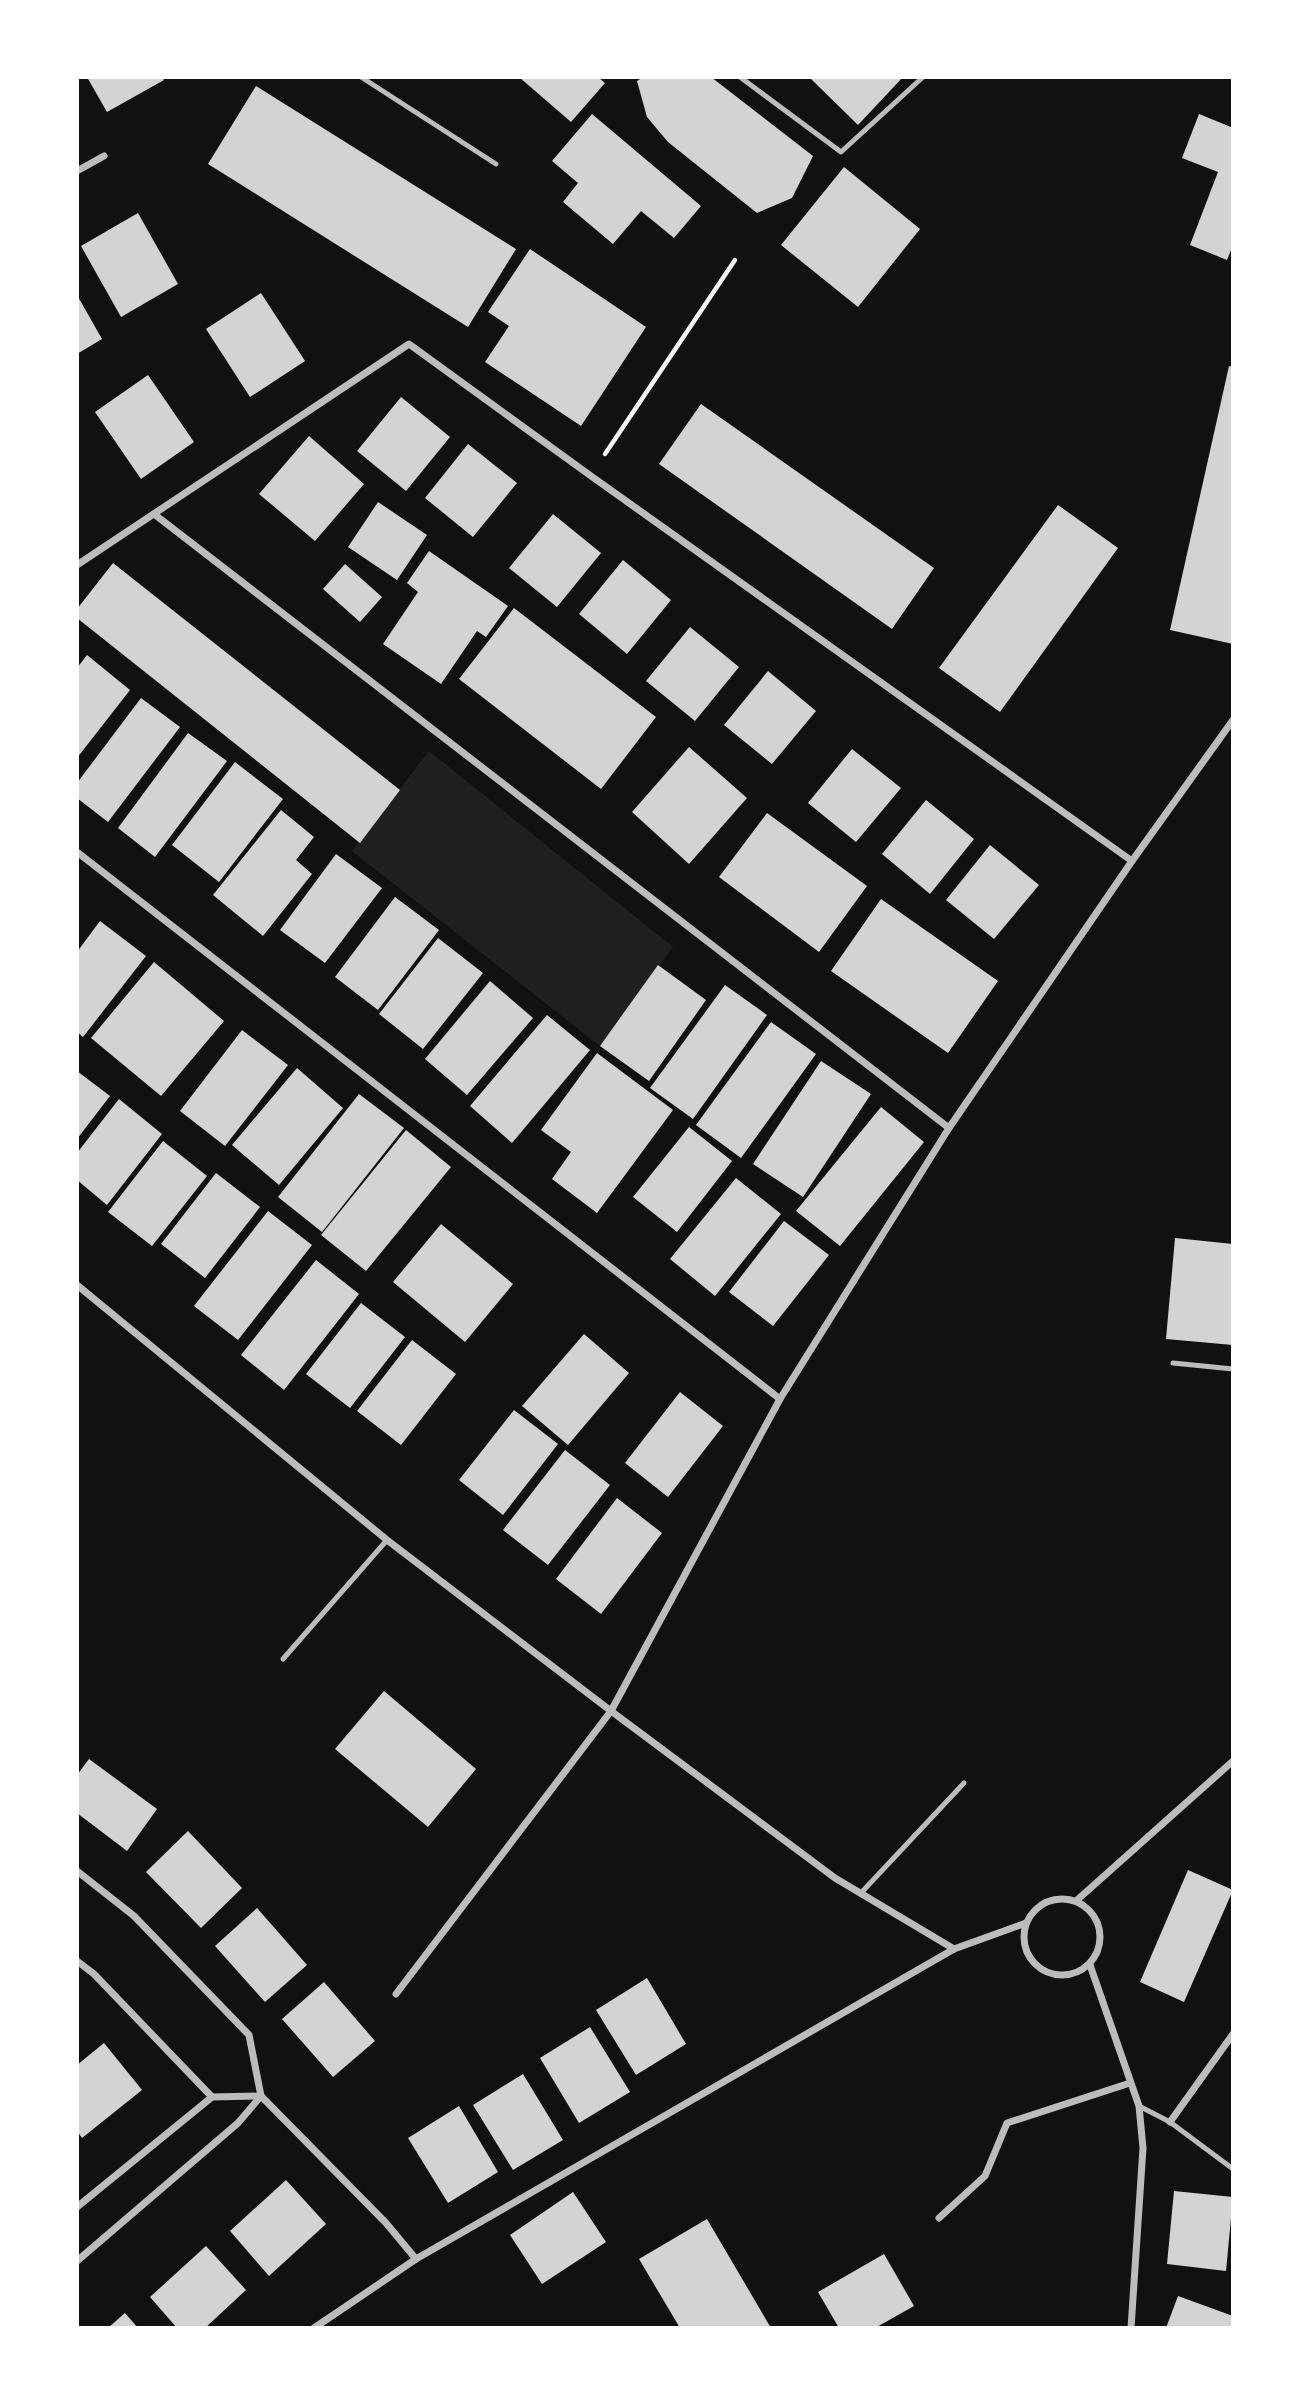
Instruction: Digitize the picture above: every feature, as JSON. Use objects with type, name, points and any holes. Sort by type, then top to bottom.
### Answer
[{"type":"street","points":[[77,171],[104,156]]},
{"type":"street","points":[[77,565],[409,344],[1132,861]]},
{"type":"street","points":[[154,514],[949,1128]]},
{"type":"street","points":[[396,1994],[611,1711],[780,1399],[949,1128],[1132,861],[1233,720]]},
{"type":"street","points":[[77,852],[780,1399]]},
{"type":"street","points":[[77,1285],[387,1540],[611,1711],[835,1878],[954,1949]]},
{"type":"street","points":[[1076,1901],[1233,1761]]},
{"type":"street","points":[[77,1871],[134,1916],[249,2035],[261,2096],[386,2222],[416,2259]]},
{"type":"street","points":[[1061,1899],[1076,1901],[1089,1910],[1097,1922],[1101,1937],[1098,1952],[1090,1965],[1077,1973],[1063,1976],[1048,1973],[1035,1965],[1027,1953],[1024,1938],[1026,1923],[1034,1911],[1047,1902],[1061,1899]]},
{"type":"street","points":[[314,2328],[416,2259],[954,1949],[1026,1923]]},
{"type":"street","points":[[77,1961],[94,1974],[212,2096]]},
{"type":"street","points":[[1090,1965],[1139,2106],[1143,2148],[1131,2328]]},
{"type":"street","points":[[1170,2122],[1233,2034]]},
{"type":"street","points":[[939,2218],[985,2176],[1007,2123],[1130,2082]]},
{"type":"street","points":[[77,2207],[212,2096],[261,2096]]},
{"type":"street","points":[[77,2261],[238,2123],[261,2096]]},
{"type":"lane","points":[[361,77],[496,164]]},
{"type":"lane","points":[[740,77],[841,152],[923,77]]},
{"type":"lane","points":[[1173,1363],[1233,1369]]},
{"type":"lane","points":[[283,1659],[387,1540]]},
{"type":"lane","points":[[860,1894],[964,1783]]},
{"type":"lane","points":[[1139,2106],[1170,2122],[1233,2169]]},
{"type":"path","points":[[591,476],[735,260]]},
{"type":"shaded area","points":[[429,751],[673,947],[600,1046],[352,851]]},
{"type":"building","points":[[87,77],[162,77],[164,80],[107,112]]},
{"type":"building","points":[[519,77],[598,77],[605,83],[571,122]]},
{"type":"building","points":[[643,77],[711,77],[813,156],[792,198],[757,213],[668,142],[647,117],[637,81]]},
{"type":"building","points":[[809,77],[903,77],[858,125]]},
{"type":"building","points":[[256,86],[516,249],[468,327],[208,164]]},
{"type":"building","points":[[592,114],[701,206],[674,238],[641,211],[613,244],[563,202],[578,183],[552,161]]},
{"type":"building","points":[[1199,114],[1231,127],[1233,122],[1233,245],[1227,260],[1190,245],[1218,172],[1182,158]]},
{"type":"building","points":[[844,167],[920,229],[858,307],[781,245]]},
{"type":"building","points":[[138,213],[178,284],[121,317],[81,246]]},
{"type":"building","points":[[530,249],[646,327],[581,426],[485,362],[509,326],[488,312]]},
{"type":"building","points":[[261,293],[305,361],[250,397],[206,329]]},
{"type":"building","points":[[77,295],[102,339],[77,354]]},
{"type":"building","points":[[1229,366],[1233,367],[1233,644],[1170,630]]},
{"type":"building","points":[[148,375],[194,442],[141,479],[95,412]]},
{"type":"building","points":[[401,397],[450,437],[406,491],[357,451]]},
{"type":"building","points":[[701,404],[934,568],[892,629],[659,464]]},
{"type":"building","points":[[309,436],[364,484],[315,541],[259,494]]},
{"type":"building","points":[[468,444],[517,483],[473,537],[425,498]]},
{"type":"building","points":[[378,502],[427,535],[397,580],[348,547]]},
{"type":"building","points":[[1058,505],[1118,548],[1000,712],[939,668]]},
{"type":"building","points":[[553,514],[601,553],[557,607],[509,568]]},
{"type":"building","points":[[429,551],[508,606],[486,637],[477,631],[441,684],[383,644],[418,592],[407,583]]},
{"type":"building","points":[[623,560],[671,600],[627,654],[579,614]]},
{"type":"building","points":[[113,563],[400,790],[360,843],[77,618],[77,609]]},
{"type":"building","points":[[345,564],[382,597],[360,622],[323,589]]},
{"type":"building","points":[[514,608],[656,717],[601,789],[459,679]]},
{"type":"building","points":[[690,627],[739,667],[695,721],[646,681]]},
{"type":"building","points":[[87,655],[130,690],[77,758],[77,668]]},
{"type":"building","points":[[768,671],[816,711],[772,764],[724,725]]},
{"type":"building","points":[[141,698],[180,727],[108,822],[77,798],[77,783]]},
{"type":"building","points":[[188,733],[227,761],[155,857],[118,828]]},
{"type":"building","points":[[689,747],[747,798],[689,864],[632,812]]},
{"type":"building","points":[[852,749],[901,788],[856,842],[808,803]]},
{"type":"building","points":[[235,762],[283,799],[219,882],[172,845]]},
{"type":"building","points":[[926,800],[974,839],[930,894],[882,854]]},
{"type":"building","points":[[281,810],[314,837],[296,860],[312,874],[263,936],[213,895]]},
{"type":"building","points":[[767,813],[867,886],[819,952],[719,877]]},
{"type":"building","points":[[990,845],[1039,885],[994,939],[946,900]]},
{"type":"building","points":[[336,854],[382,888],[325,963],[280,930]]},
{"type":"building","points":[[395,897],[439,930],[378,1010],[335,977]]},
{"type":"building","points":[[881,899],[998,981],[948,1053],[831,971]]},
{"type":"building","points":[[100,921],[146,956],[83,1037],[77,1032],[77,952]]},
{"type":"building","points":[[438,938],[483,973],[423,1049],[379,1014]]},
{"type":"building","points":[[154,962],[224,1021],[161,1096],[91,1038]]},
{"type":"building","points":[[658,965],[706,1000],[649,1081],[600,1046]]},
{"type":"building","points":[[490,981],[533,1018],[467,1095],[425,1059]]},
{"type":"building","points":[[725,985],[767,1015],[693,1119],[650,1088]]},
{"type":"building","points":[[547,1015],[590,1050],[512,1143],[470,1106]]},
{"type":"building","points":[[771,1022],[816,1054],[741,1158],[696,1125]]},
{"type":"building","points":[[242,1030],[288,1065],[225,1146],[180,1111]]},
{"type":"building","points":[[597,1053],[673,1110],[597,1213],[552,1179],[571,1152],[541,1130]]},
{"type":"building","points":[[821,1061],[871,1094],[803,1197],[753,1164]]},
{"type":"building","points":[[297,1068],[343,1108],[279,1185],[232,1145]]},
{"type":"building","points":[[77,1071],[110,1096],[77,1139]]},
{"type":"building","points":[[359,1094],[404,1128],[322,1232],[278,1197]]},
{"type":"building","points":[[119,1099],[162,1134],[107,1205],[77,1180],[77,1153]]},
{"type":"building","points":[[881,1107],[924,1142],[840,1246],[796,1211]]},
{"type":"building","points":[[689,1127],[732,1161],[677,1232],[633,1197]]},
{"type":"building","points":[[406,1130],[451,1167],[366,1271],[321,1235]]},
{"type":"building","points":[[163,1141],[207,1176],[152,1246],[108,1212]]},
{"type":"building","points":[[216,1173],[260,1207],[205,1278],[161,1244]]},
{"type":"building","points":[[736,1178],[781,1214],[715,1296],[670,1259]]},
{"type":"building","points":[[268,1211],[312,1245],[238,1340],[194,1306]]},
{"type":"building","points":[[784,1221],[829,1255],[773,1326],[729,1292]]},
{"type":"building","points":[[441,1224],[513,1284],[465,1342],[393,1282]]},
{"type":"building","points":[[1175,1238],[1233,1244],[1233,1345],[1166,1339]]},
{"type":"building","points":[[316,1260],[359,1294],[284,1390],[241,1355]]},
{"type":"building","points":[[361,1303],[405,1337],[350,1408],[306,1374]]},
{"type":"building","points":[[584,1334],[629,1373],[568,1445],[522,1406]]},
{"type":"building","points":[[412,1340],[456,1374],[401,1445],[357,1411]]},
{"type":"building","points":[[680,1392],[723,1426],[668,1497],[625,1463]]},
{"type":"building","points":[[514,1410],[558,1444],[503,1515],[459,1480]]},
{"type":"building","points":[[565,1450],[610,1485],[548,1565],[503,1530]]},
{"type":"building","points":[[617,1498],[662,1533],[601,1614],[556,1579]]},
{"type":"building","points":[[384,1691],[476,1769],[428,1827],[335,1749]]},
{"type":"building","points":[[89,1759],[157,1809],[127,1851],[77,1813],[77,1775]]},
{"type":"building","points":[[188,1831],[242,1888],[201,1928],[146,1872]]},
{"type":"building","points":[[1188,1870],[1233,1890],[1184,2002],[1140,1982]]},
{"type":"building","points":[[257,1908],[307,1965],[265,2002],[215,1946]]},
{"type":"building","points":[[647,1978],[686,2044],[636,2075],[596,2010]]},
{"type":"building","points":[[324,1982],[375,2041],[333,2077],[282,2019]]},
{"type":"building","points":[[590,2027],[630,2092],[579,2123],[540,2058]]},
{"type":"building","points":[[104,2043],[142,2090],[82,2138],[77,2131],[77,2065]]},
{"type":"building","points":[[523,2074],[563,2140],[513,2170],[473,2105]]},
{"type":"building","points":[[459,2106],[498,2172],[448,2203],[408,2138]]},
{"type":"building","points":[[286,2180],[326,2224],[269,2276],[230,2231]]},
{"type":"building","points":[[1174,2191],[1233,2197],[1226,2271],[1167,2264]]},
{"type":"building","points":[[573,2192],[606,2242],[542,2284],[510,2235]]},
{"type":"building","points":[[707,2219],[771,2328],[680,2328],[639,2259]]},
{"type":"building","points":[[206,2246],[246,2290],[205,2328],[177,2328],[150,2297]]},
{"type":"building","points":[[884,2254],[914,2306],[875,2328],[839,2328],[818,2292]]},
{"type":"building","points":[[1178,2296],[1233,2316],[1233,2328],[1166,2328]]},
{"type":"building","points":[[125,2313],[138,2328],[108,2328]]}]
